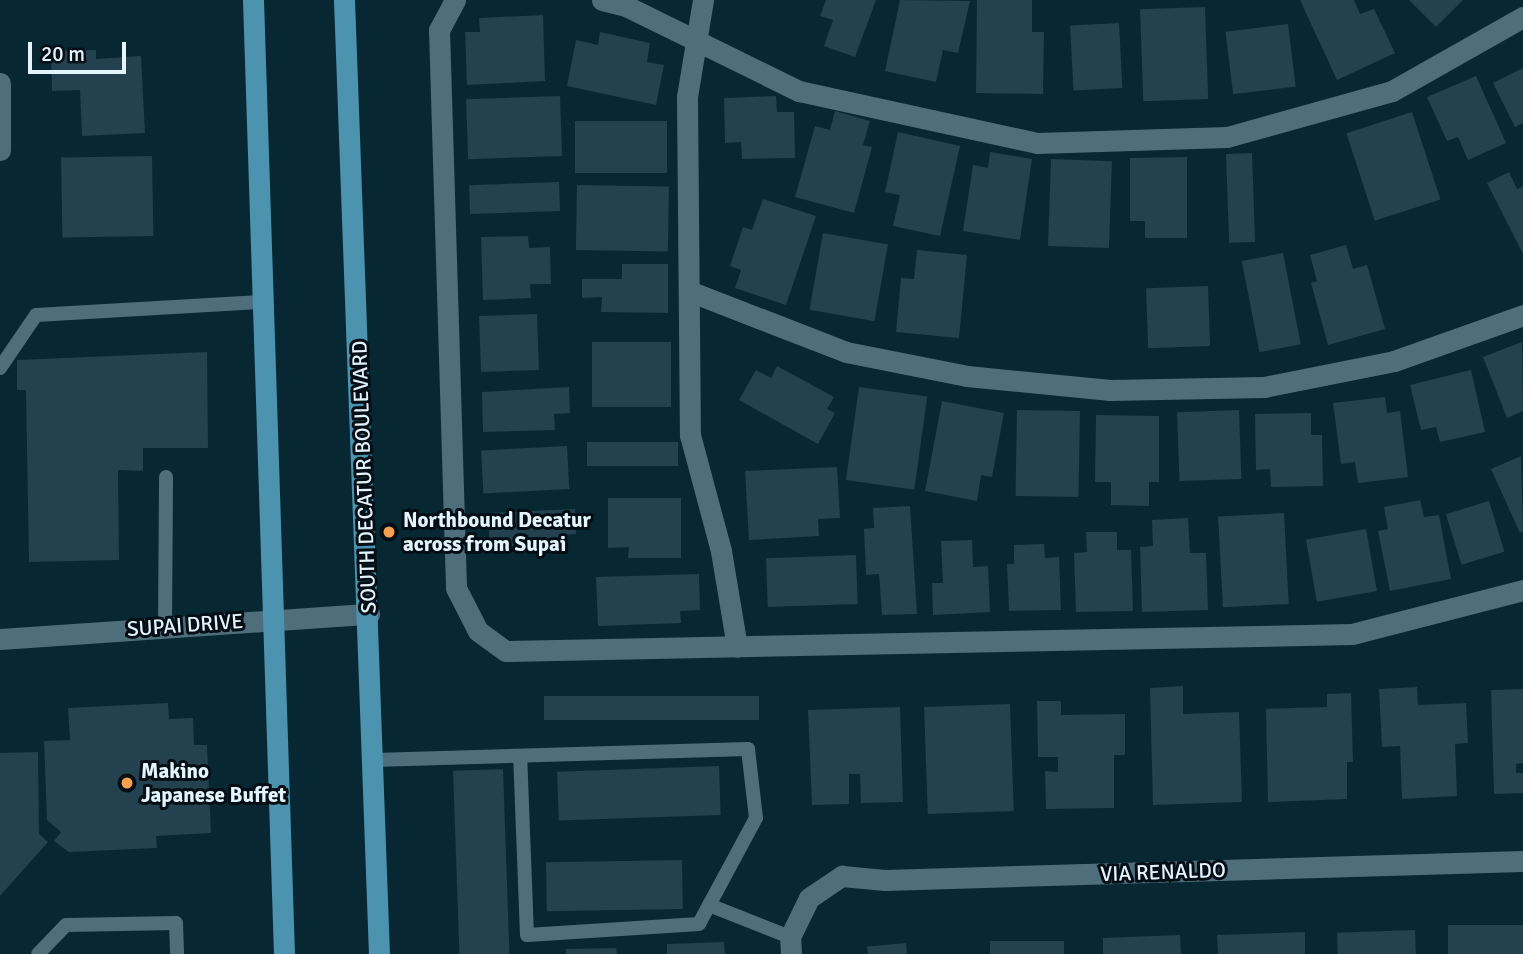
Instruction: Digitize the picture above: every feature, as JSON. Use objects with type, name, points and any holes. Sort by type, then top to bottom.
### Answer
[{"type":"main road","points":[[254,0],[261,302],[284,954]]},
{"type":"main road","name":"SOUTH DECATUR BOULEVARD","points":[[344,0],[369,614],[379,954]]},
{"type":"street","points":[[454,0],[439,30],[456,588],[478,631],[506,651],[1352,634],[1523,590]]},
{"type":"street","points":[[602,0],[626,6],[799,91],[1050,143],[1227,137],[1392,91],[1523,17]]},
{"type":"street","points":[[703,0],[687,97],[690,435],[721,551],[737,647]]},
{"type":"street","points":[[0,83],[0,150]]},
{"type":"street","points":[[689,291],[846,352],[967,376],[1110,390],[1264,387],[1394,361],[1523,315]]},
{"type":"street","name":"SUPAI DRIVE","points":[[0,639],[164,625],[369,614]]},
{"type":"street","name":"VIA RENALDO","points":[[790,946],[809,898],[842,876],[885,880],[1523,860]]},
{"type":"lane","points":[[0,368],[36,315],[261,302]]},
{"type":"lane","points":[[164,625],[166,477]]},
{"type":"lane","points":[[374,760],[748,749],[756,818],[699,924],[527,935],[520,756]]},
{"type":"lane","points":[[709,905],[790,946]]},
{"type":"lane","points":[[38,954],[66,925],[176,923],[177,954]]},
{"type":"building","points":[[826,0],[876,0],[855,57],[824,46],[833,20],[820,16]]},
{"type":"building","points":[[900,0],[970,1],[958,53],[943,50],[936,82],[885,71]]},
{"type":"building","points":[[977,0],[1032,0],[1032,32],[1044,32],[1043,94],[976,93]]},
{"type":"building","points":[[1300,0],[1354,0],[1360,14],[1374,9],[1395,53],[1337,80]]},
{"type":"building","points":[[1409,0],[1463,0],[1436,27]]},
{"type":"building","points":[[1205,7],[1208,99],[1143,101],[1140,9]]},
{"type":"building","points":[[543,15],[545,81],[467,85],[465,32],[480,32],[479,18]]},
{"type":"building","points":[[1119,23],[1122,88],[1073,90],[1070,26]]},
{"type":"building","points":[[1288,24],[1296,87],[1233,94],[1225,32]]},
{"type":"building","points":[[600,32],[650,43],[647,62],[664,65],[656,105],[567,86],[576,40],[598,45]]},
{"type":"building","points":[[96,50],[96,59],[141,56],[145,133],[82,136],[80,90],[52,91],[51,51]]},
{"type":"building","points":[[1523,68],[1523,123],[1515,127],[1493,83]]},
{"type":"building","points":[[1476,76],[1506,143],[1468,160],[1458,137],[1447,141],[1427,97]]},
{"type":"building","points":[[560,96],[562,156],[468,159],[466,99]]},
{"type":"building","points":[[776,96],[777,112],[794,112],[795,158],[742,159],[741,142],[725,143],[724,98]]},
{"type":"building","points":[[835,111],[870,121],[863,145],[872,147],[854,213],[795,197],[815,126],[830,130]]},
{"type":"building","points":[[1412,112],[1440,199],[1375,221],[1346,133]]},
{"type":"building","points":[[575,121],[667,121],[667,173],[575,173]]},
{"type":"building","points":[[898,132],[960,146],[940,236],[893,226],[900,195],[885,192]]},
{"type":"building","points":[[990,152],[1032,159],[1020,240],[963,231],[973,165],[988,168]]},
{"type":"building","points":[[1252,153],[1255,242],[1229,243],[1226,154]]},
{"type":"building","points":[[152,156],[153,236],[62,238],[61,158]]},
{"type":"building","points":[[1187,157],[1187,238],[1145,238],[1145,221],[1130,221],[1130,158]]},
{"type":"building","points":[[1051,159],[1112,161],[1109,248],[1048,246]]},
{"type":"building","points":[[1509,172],[1517,189],[1523,186],[1523,254],[1487,183]]},
{"type":"building","points":[[559,182],[560,211],[470,214],[469,185]]},
{"type":"building","points":[[577,185],[669,187],[668,252],[576,250]]},
{"type":"building","points":[[763,199],[816,216],[786,305],[735,288],[741,270],[730,266],[743,227],[752,230]]},
{"type":"building","points":[[823,233],[888,244],[874,321],[809,310]]},
{"type":"building","points":[[528,236],[529,248],[550,247],[551,284],[530,284],[531,298],[483,300],[481,237]]},
{"type":"building","points":[[1346,245],[1353,269],[1367,265],[1385,329],[1328,345],[1311,283],[1317,281],[1310,255]]},
{"type":"building","points":[[917,250],[967,255],[959,338],[896,332],[901,278],[914,279]]},
{"type":"building","points":[[1283,253],[1301,344],[1260,352],[1242,261]]},
{"type":"building","points":[[622,264],[668,264],[668,313],[601,312],[602,297],[582,298],[582,279],[622,279]]},
{"type":"building","points":[[1208,286],[1210,346],[1148,348],[1146,288]]},
{"type":"building","points":[[537,314],[539,370],[481,372],[479,316]]},
{"type":"building","points":[[592,342],[671,342],[671,407],[592,407]]},
{"type":"building","points":[[1522,342],[1523,411],[1507,418],[1483,357]]},
{"type":"building","points":[[207,352],[208,448],[143,448],[143,471],[118,470],[119,560],[29,562],[26,390],[17,390],[17,360]]},
{"type":"building","points":[[777,366],[834,397],[827,409],[835,413],[818,444],[739,400],[756,370],[771,378]]},
{"type":"building","points":[[1471,370],[1485,432],[1440,442],[1436,427],[1421,430],[1410,385]]},
{"type":"building","points":[[569,387],[570,413],[554,414],[555,430],[483,432],[482,392]]},
{"type":"building","points":[[859,387],[927,397],[914,490],[846,480]]},
{"type":"building","points":[[1385,397],[1387,413],[1400,411],[1408,477],[1358,483],[1355,462],[1341,464],[1333,403]]},
{"type":"building","points":[[942,401],[1004,413],[992,477],[981,475],[977,501],[925,491]]},
{"type":"building","points":[[1017,410],[1080,411],[1078,497],[1015,496]]},
{"type":"building","points":[[1239,410],[1241,479],[1179,481],[1177,412]]},
{"type":"building","points":[[1311,413],[1311,435],[1322,435],[1323,486],[1271,487],[1270,469],[1256,470],[1255,414]]},
{"type":"building","points":[[1096,415],[1159,416],[1159,482],[1149,482],[1149,506],[1111,505],[1111,482],[1095,482]]},
{"type":"building","points":[[587,442],[678,442],[678,466],[587,466]]},
{"type":"building","points":[[567,446],[569,489],[483,493],[481,451]]},
{"type":"building","points":[[1521,456],[1523,531],[1520,533],[1491,469]]},
{"type":"building","points":[[837,467],[840,518],[818,519],[819,536],[749,540],[745,471]]},
{"type":"building","points":[[608,498],[681,498],[681,558],[628,558],[629,547],[608,548]]},
{"type":"building","points":[[1420,500],[1424,517],[1439,515],[1451,579],[1390,591],[1378,531],[1388,529],[1384,507]]},
{"type":"building","points":[[1489,501],[1504,552],[1461,565],[1446,514]]},
{"type":"building","points":[[910,506],[917,614],[882,615],[879,574],[866,575],[864,529],[874,528],[873,508]]},
{"type":"building","points":[[575,509],[576,534],[561,535],[561,550],[490,553],[488,513]]},
{"type":"building","points":[[1284,513],[1289,604],[1223,607],[1218,516]]},
{"type":"building","points":[[1188,518],[1190,553],[1206,553],[1208,610],[1142,612],[1140,547],[1153,546],[1152,520]]},
{"type":"building","points":[[1366,529],[1377,591],[1317,602],[1306,540]]},
{"type":"building","points":[[1086,532],[1117,532],[1117,550],[1131,550],[1133,611],[1076,612],[1074,553],[1087,552]]},
{"type":"building","points":[[972,540],[973,567],[988,566],[990,612],[933,615],[932,583],[943,583],[941,541]]},
{"type":"building","points":[[1044,544],[1045,558],[1059,557],[1061,610],[1009,611],[1007,564],[1014,564],[1014,545]]},
{"type":"building","points":[[856,555],[858,604],[768,607],[766,558]]},
{"type":"building","points":[[699,574],[700,610],[680,611],[681,623],[598,626],[596,577]]},
{"type":"building","points":[[1183,686],[1183,714],[1239,712],[1242,802],[1153,805],[1150,688]]},
{"type":"building","points":[[1417,687],[1418,705],[1466,703],[1468,743],[1455,744],[1457,796],[1402,799],[1400,746],[1382,747],[1379,689]]},
{"type":"building","points":[[1523,689],[1523,763],[1516,764],[1516,773],[1523,773],[1523,793],[1494,794],[1491,690]]},
{"type":"building","points":[[1351,693],[1353,762],[1347,762],[1347,799],[1268,802],[1266,709],[1327,707],[1327,694]]},
{"type":"building","points":[[544,696],[759,696],[759,720],[544,720]]},
{"type":"building","points":[[1037,701],[1061,701],[1061,715],[1125,714],[1125,755],[1114,755],[1114,808],[1046,809],[1045,771],[1058,772],[1058,757],[1038,757]]},
{"type":"building","name":"Makino Japanese Buffet","points":[[168,703],[169,719],[193,718],[194,745],[207,745],[211,833],[156,836],[157,848],[69,852],[54,841],[61,832],[47,820],[44,741],[70,740],[68,708]]},
{"type":"building","points":[[1010,704],[1014,811],[928,814],[924,707]]},
{"type":"building","points":[[900,707],[903,802],[861,803],[860,774],[849,774],[849,804],[812,805],[808,710]]},
{"type":"building","points":[[38,752],[39,834],[48,842],[0,896],[0,753]]},
{"type":"building","points":[[719,766],[721,815],[559,821],[557,772]]},
{"type":"building","points":[[503,769],[509,954],[459,954],[453,771]]},
{"type":"building","points":[[682,860],[683,909],[547,911],[546,862]]},
{"type":"building","points":[[1448,925],[1523,925],[1523,954],[1448,954]]},
{"type":"building","points":[[1415,930],[1416,954],[1338,954],[1337,933]]},
{"type":"building","points":[[1305,932],[1305,954],[1218,954],[1217,935]]},
{"type":"building","points":[[1180,935],[1181,954],[1103,954],[1103,938]]},
{"type":"building","points":[[990,941],[1064,941],[1064,954],[990,954]]},
{"type":"building","points":[[724,942],[725,954],[667,954],[667,944]]},
{"type":"building","points":[[906,943],[907,954],[868,954],[867,946]]},
{"type":"building","points":[[616,948],[617,954],[566,954],[566,949]]},
{"type":"place","name":"Northbound Decatur across from Supai","points":[[389,532]]},
{"type":"place","name":"Makino Japanese Buffet","points":[[127,783]]}]
